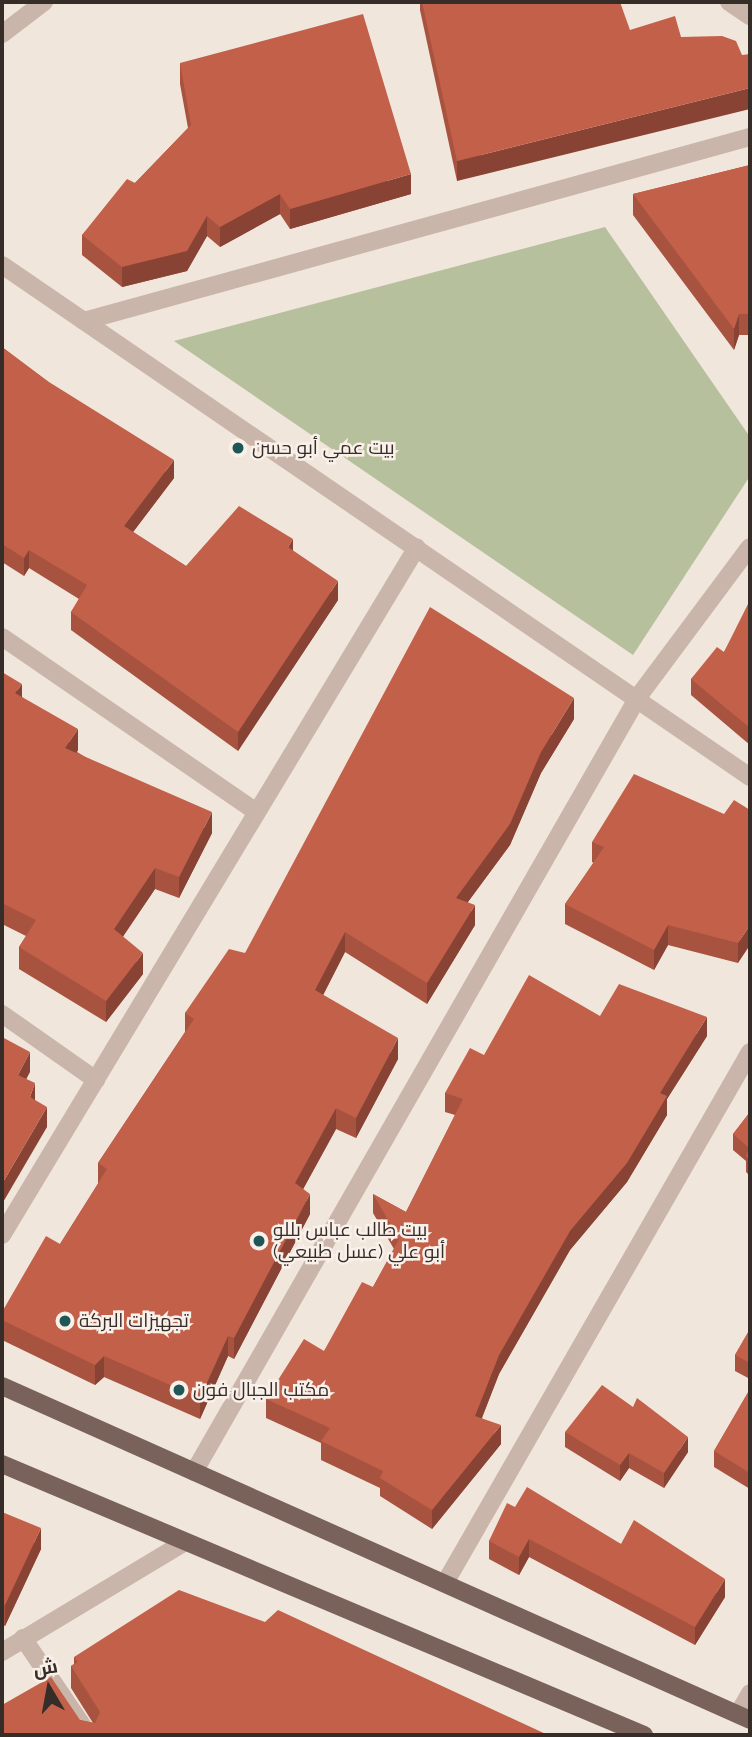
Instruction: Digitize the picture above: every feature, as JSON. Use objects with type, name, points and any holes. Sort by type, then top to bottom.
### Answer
[{"type":"main road","points":[[2,1386],[744,1717]]},
{"type":"main road","points":[[2,1464],[644,1735]]},
{"type":"street","points":[[2,34],[44,2]]},
{"type":"street","points":[[729,2],[750,16]]},
{"type":"street","points":[[85,321],[750,137]]},
{"type":"street","points":[[2,265],[638,697],[750,777]]},
{"type":"street","points":[[2,1235],[417,547]]},
{"type":"street","points":[[194,1472],[638,697],[750,547]]},
{"type":"street","points":[[2,637],[257,811]]},
{"type":"street","points":[[2,1014],[96,1080]]},
{"type":"street","points":[[445,1583],[750,1052]]},
{"type":"street","points":[[2,1652],[185,1542]]},
{"type":"street","points":[[23,1638],[89,1735]]},
{"type":"street","points":[[744,1717],[750,1692]]},
{"type":"green space","points":[[605,227],[750,437],[750,476],[633,655],[174,341]]},
{"type":"building","points":[[422,2],[620,2],[630,30],[675,16],[681,37],[722,36],[736,41],[742,55],[750,54],[750,88],[457,161]]},
{"type":"building","points":[[363,14],[411,174],[290,209],[280,194],[220,227],[207,216],[187,251],[122,267],[82,235],[127,179],[135,183],[191,125],[180,63]]},
{"type":"building","points":[[750,165],[750,314],[739,314],[734,329],[633,194]]},
{"type":"building","points":[[2,347],[49,382],[174,460],[124,526],[186,566],[239,506],[293,539],[288,547],[338,581],[238,732],[71,612],[87,585],[29,550],[24,558],[2,544]]},
{"type":"building","points":[[748,604],[750,728],[691,679],[717,647],[724,652]]},
{"type":"building","points":[[430,607],[574,698],[541,752],[510,824],[456,898],[475,905],[427,983],[345,932],[315,990],[398,1038],[356,1118],[336,1108],[295,1183],[310,1194],[234,1338],[228,1336],[200,1398],[104,1356],[95,1365],[2,1320],[2,1312],[46,1236],[60,1244],[107,1169],[98,1163],[194,1019],[185,1013],[229,949],[245,953]]},
{"type":"building","points":[[2,672],[22,684],[15,693],[78,729],[65,748],[212,812],[179,877],[155,868],[114,929],[143,953],[106,1001],[19,947],[36,920],[2,903]]},
{"type":"building","points":[[634,774],[724,814],[734,800],[750,810],[750,925],[738,943],[668,925],[654,950],[565,904],[604,847],[592,842]]},
{"type":"building","points":[[529,975],[600,1016],[619,984],[707,1017],[660,1093],[667,1096],[627,1163],[570,1231],[499,1355],[475,1416],[501,1425],[432,1510],[380,1478],[383,1471],[321,1441],[330,1428],[266,1399],[304,1339],[324,1351],[362,1282],[373,1287],[399,1239],[373,1194],[406,1212],[463,1099],[445,1093],[470,1048],[484,1055]]},
{"type":"building","points":[[2,1037],[30,1052],[18,1075],[35,1083],[30,1097],[47,1107],[2,1184]]},
{"type":"building","points":[[750,1112],[750,1160],[746,1156],[749,1148],[733,1134]]},
{"type":"building","points":[[750,1329],[750,1363],[735,1355]]},
{"type":"building","points":[[602,1385],[633,1407],[637,1398],[688,1437],[664,1473],[629,1453],[620,1465],[565,1432]]},
{"type":"building","points":[[750,1389],[750,1473],[714,1451]]},
{"type":"building","points":[[527,1487],[621,1544],[634,1520],[725,1579],[695,1627],[529,1539],[519,1557],[489,1541],[507,1503],[515,1507]]},
{"type":"building","points":[[2,1512],[41,1528],[5,1605],[2,1604]]},
{"type":"building","points":[[179,1590],[265,1622],[278,1610],[548,1735],[2,1735],[2,1705],[51,1677],[80,1720],[95,1723],[100,1712],[71,1666],[78,1662],[74,1657]]},
{"type":"place","name":"بيت عمي أبو حسن","points":[[238,448]]},
{"type":"place","name":"بيت طالب عباس بللو أبو علي (عسل طبيعي)","points":[[259,1241]]},
{"type":"place","name":"تجهيزات البركة","points":[[65,1321]]},
{"type":"place","name":"مكتب الجبال فون","points":[[179,1390]]}]
